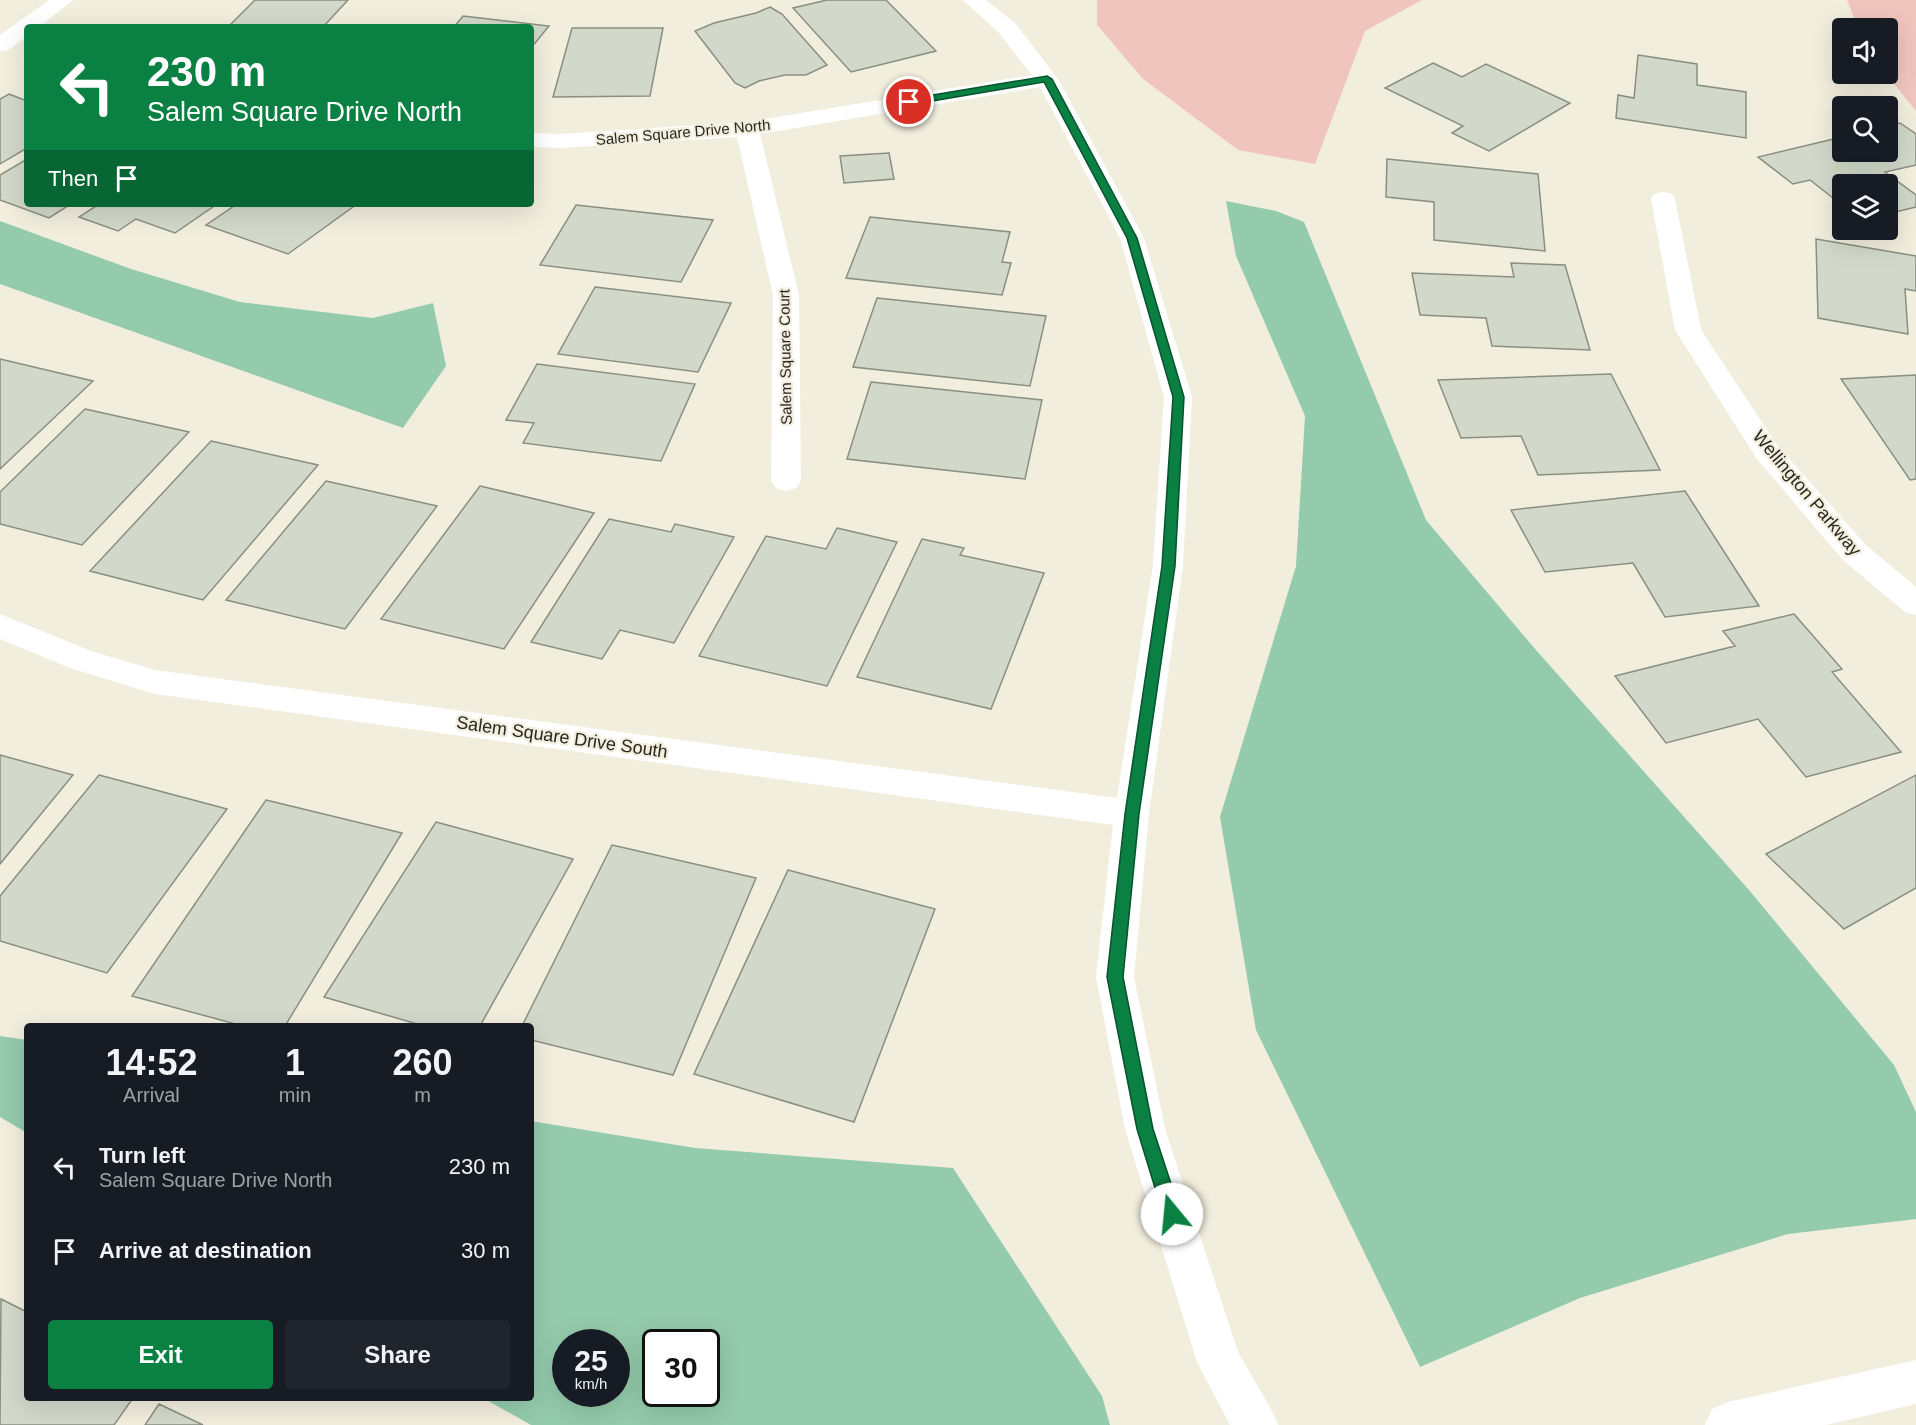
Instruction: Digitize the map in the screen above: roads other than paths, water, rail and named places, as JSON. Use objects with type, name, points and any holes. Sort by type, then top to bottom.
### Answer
[{"type":"street","points":[[30,24],[63,0]]},
{"type":"street","points":[[973,0],[1007,27],[1047,79],[1132,238],[1178,397],[1168,566],[1132,814],[1115,977],[1145,1129],[1219,1362],[1255,1425]]},
{"type":"street","points":[[0,46],[24,28]]},
{"type":"street","points":[[0,46],[24,51]]},
{"type":"street","name":"Salem Square Drive North","points":[[534,140],[560,141],[747,129],[1047,79]]},
{"type":"street","name":"Salem Square Court","points":[[747,129],[786,295],[786,481]]},
{"type":"street","name":"Wellington Parkway","points":[[1663,199],[1688,330],[1767,452],[1855,553],[1916,604]]},
{"type":"street","name":"Salem Square Drive South","points":[[0,626],[81,660],[155,682],[1132,814]]},
{"type":"street","points":[[1728,1425],[1916,1382]]}]
